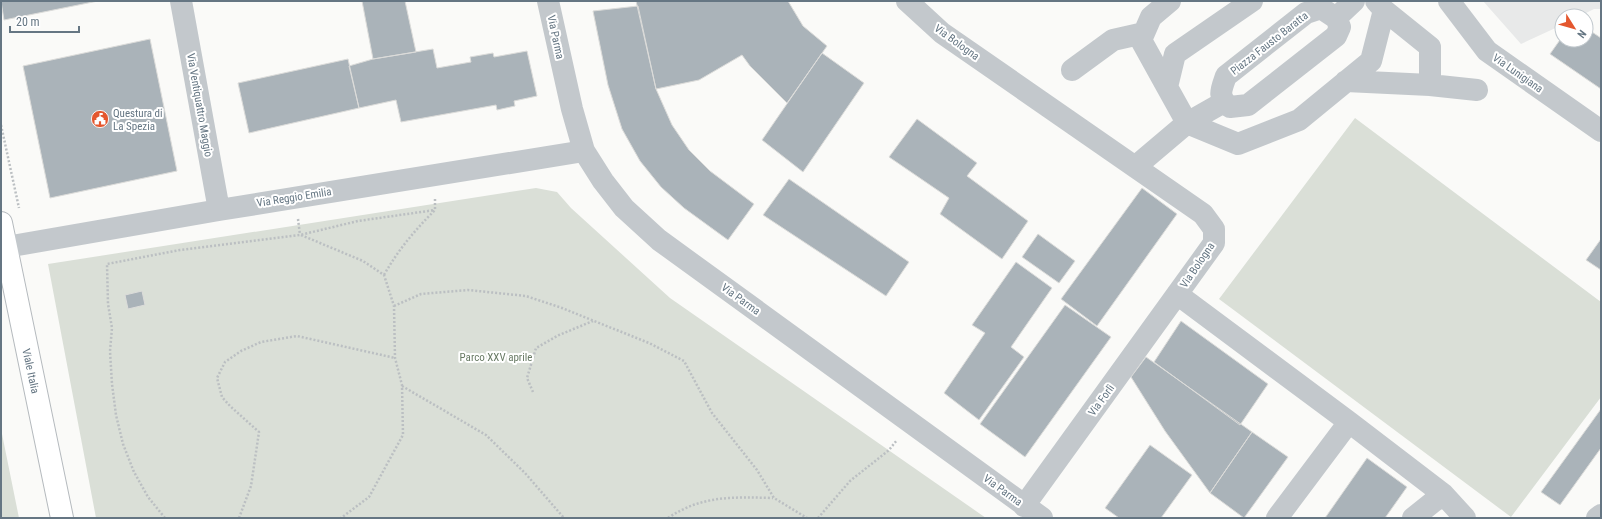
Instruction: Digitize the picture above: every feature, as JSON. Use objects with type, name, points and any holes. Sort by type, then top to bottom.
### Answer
[{"type":"main road","name":"Viale Italia","points":[[1,223],[62,518]]},
{"type":"street","name":"Via Ventiquattro Maggio","points":[[181,1],[218,210]]},
{"type":"street","name":"Via Parma","points":[[548,1],[572,109],[584,151],[603,181],[624,208],[659,240],[1033,512]]},
{"type":"street","name":"Via Bologna","points":[[907,1],[942,33],[1203,214],[1214,229],[1214,243],[1177,294],[1443,494],[1465,518]]},
{"type":"street","points":[[1170,1],[1151,17],[1141,40],[1187,124],[1238,144],[1299,120],[1371,61],[1380,5]]},
{"type":"street","points":[[1167,87],[1175,54],[1252,1]]},
{"type":"street","points":[[1135,167],[1187,124],[1224,102],[1230,107],[1248,105],[1336,36],[1340,27],[1336,18],[1354,1]]},
{"type":"street","name":"Via Lunigiana","points":[[1449,1],[1487,51],[1601,131]]},
{"type":"street","points":[[1380,5],[1430,47],[1430,85]]},
{"type":"street","name":"Piazza Fausto Baratta","points":[[1224,102],[1220,92],[1226,76],[1306,13],[1321,8],[1336,18]]},
{"type":"street","points":[[1072,70],[1113,40],[1144,33]]},
{"type":"street","points":[[1346,81],[1430,85],[1477,90]]},
{"type":"street","name":"Via Reggio Emilia","points":[[6,247],[218,210],[584,151]]},
{"type":"street","name":"Via Forlì","points":[[1033,512],[1177,294]]},
{"type":"street","points":[[1277,518],[1349,422]]},
{"type":"street","points":[[1412,518],[1443,494]]},
{"type":"street","points":[[1597,518],[1601,515]]},
{"type":"path","points":[[165,518],[148,497],[134,472],[123,444],[116,415],[110,351],[112,328],[108,304],[107,264],[180,250],[300,235],[358,220],[435,210],[419,226],[396,254],[384,275]]},
{"type":"path","points":[[300,235],[362,260],[384,275],[394,306],[395,358],[402,385],[404,435],[369,497],[341,518]]},
{"type":"path","points":[[394,306],[421,294],[468,290],[526,296],[562,308],[649,343],[684,361],[712,413],[757,470],[774,498],[807,518]]},
{"type":"path","points":[[532,392],[527,378],[536,348],[559,335],[594,321]]},
{"type":"path","points":[[239,518],[251,486],[260,432],[230,406],[222,397],[216,378],[225,362],[241,351],[261,342],[297,336],[395,358]]},
{"type":"path","points":[[402,385],[486,435],[525,473],[564,518]]},
{"type":"path","points":[[818,518],[850,481],[889,450],[911,422]]},
{"type":"path","points":[[668,518],[704,501],[734,497],[774,498]]},
{"type":"shaded area","points":[[1483,1],[1601,1],[1601,9],[1554,8],[1554,29],[1521,44]]},
{"type":"green space","points":[[1355,118],[1601,302],[1601,397],[1511,517],[1219,299]]},
{"type":"green space","name":"Parco XXV aprile","points":[[536,188],[557,192],[571,208],[670,298],[986,518],[96,518],[48,264]]},
{"type":"green space","points":[[1,429],[19,518],[1,518]]},
{"type":"building","points":[[1,1],[98,1],[4,20]]},
{"type":"building","points":[[362,1],[405,1],[416,52],[373,59]]},
{"type":"building","points":[[636,1],[788,1],[803,26],[827,46],[787,103],[750,66],[742,55],[699,80],[656,89]]},
{"type":"building","points":[[638,6],[656,89],[672,125],[689,150],[710,171],[754,204],[728,240],[684,208],[661,187],[640,161],[622,129],[608,85],[593,11]]},
{"type":"building","points":[[1594,33],[1601,38],[1601,89],[1550,54],[1554,48],[1594,48]]},
{"type":"building","points":[[150,39],[177,171],[50,198],[23,66]]},
{"type":"building","points":[[433,49],[437,68],[471,62],[470,57],[493,53],[494,57],[527,51],[537,96],[514,101],[515,106],[497,110],[496,105],[401,122],[396,100],[359,108],[349,66],[373,59]]},
{"type":"building","points":[[822,53],[864,83],[803,172],[762,140]]},
{"type":"building","points":[[348,59],[359,108],[249,133],[238,83]]},
{"type":"building","points":[[917,119],[977,163],[967,176],[1028,221],[1002,259],[940,214],[949,198],[889,157]]},
{"type":"building","points":[[789,179],[909,262],[886,296],[763,215]]},
{"type":"building","points":[[1142,188],[1177,214],[1097,326],[1061,299]]},
{"type":"building","points":[[1038,234],[1075,261],[1059,283],[1022,257]]},
{"type":"building","points":[[1601,239],[1601,270],[1586,260]]},
{"type":"building","points":[[1016,262],[1052,288],[1011,347],[1024,357],[979,420],[944,393],[985,333],[972,325]]},
{"type":"building","points":[[142,291],[145,305],[128,309],[125,295]]},
{"type":"building","points":[[1065,305],[1111,337],[1025,457],[980,424]]},
{"type":"building","points":[[1181,321],[1268,384],[1240,425],[1154,362]]},
{"type":"building","points":[[1146,357],[1252,432],[1210,493],[1165,431],[1131,377]]},
{"type":"building","points":[[1601,409],[1601,448],[1560,505],[1541,492]]},
{"type":"building","points":[[1252,432],[1288,457],[1244,518],[1210,493]]},
{"type":"building","points":[[1150,445],[1192,475],[1161,518],[1119,518],[1105,508]]},
{"type":"building","points":[[1367,458],[1407,487],[1385,518],[1325,518]]},
{"type":"place","name":"Questura di La Spezia","points":[[100,119]]}]
